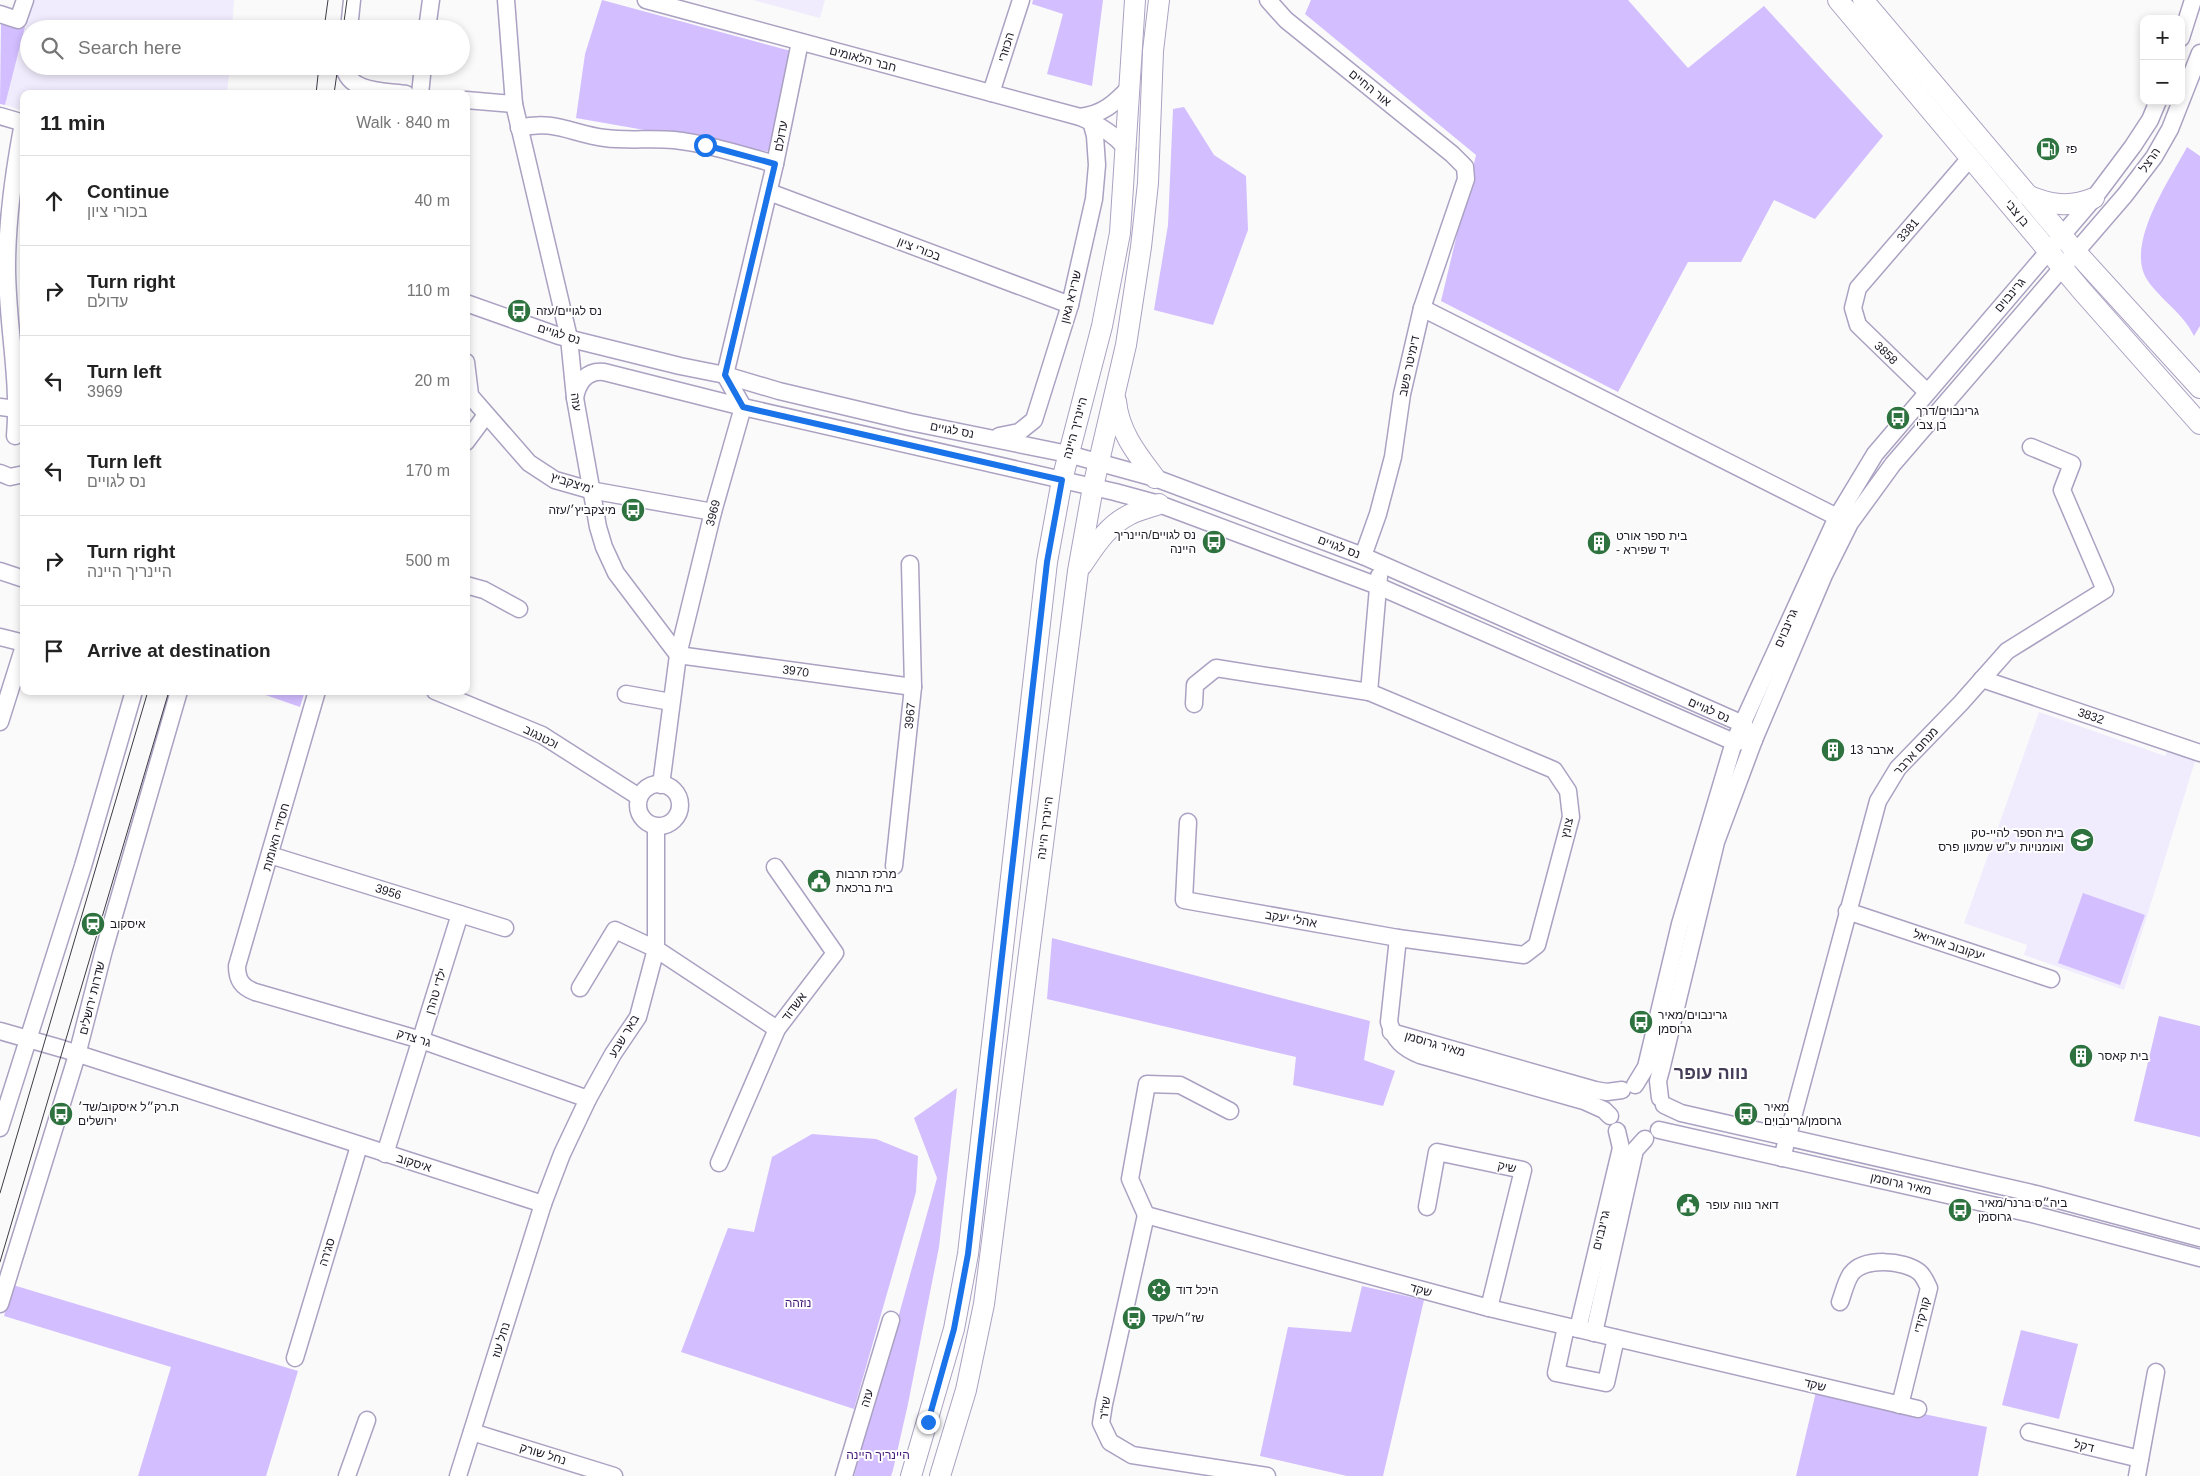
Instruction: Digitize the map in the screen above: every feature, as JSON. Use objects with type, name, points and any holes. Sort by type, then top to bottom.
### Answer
[{"type":"main road","name":"היינריך היינה","points":[[911,1476],[954,1329],[968,1254],[1047,562],[1062,480],[1112,282],[1120,232],[1127,149],[1135,0]]},
{"type":"main road","name":"היינריך היינה","points":[[940,1476],[966,1390],[984,1304],[1078,571],[1092,487],[1126,345],[1141,248],[1148,183],[1153,51],[1159,0]]},
{"type":"main road","name":"בן צבי","points":[[1838,0],[2139,358],[2200,424]]},
{"type":"main road","name":"בן צבי","points":[[1863,0],[2062,236],[2200,388]]},
{"type":"main road","points":[[2026,194],[2039,200],[2062,206],[2083,203],[2094,198]]},
{"type":"main road","points":[[1115,395],[1117,411],[1128,440],[1155,478]]},
{"type":"main road","points":[[1078,571],[1100,538],[1113,526],[1129,514],[1158,504]]},
{"type":"street","points":[[0,14],[18,20],[24,0]]},
{"type":"street","points":[[350,20],[352,0]]},
{"type":"street","points":[[428,20],[431,0]]},
{"type":"street","name":"עזה","points":[[506,0],[514,104],[569,338],[575,398],[585,462],[604,547],[616,574],[678,655]]},
{"type":"street","name":"חבר הלאומים","points":[[646,0],[1085,119],[1113,135],[1127,149]]},
{"type":"street","name":"הכוזרי","points":[[992,93],[1020,0]]},
{"type":"street","name":"אור החיים","points":[[1268,0],[1286,20],[1452,154],[1466,167],[1466,179]]},
{"type":"street","points":[[2185,24],[2192,0]]},
{"type":"street","name":"עדולם","points":[[725,375],[769,192],[800,42]]},
{"type":"street","name":"הרצל","points":[[2076,252],[2125,195],[2154,157],[2170,129],[2200,54]]},
{"type":"street","points":[[347,75],[358,86],[382,90]]},
{"type":"street","points":[[420,90],[422,75]]},
{"type":"street","points":[[1085,119],[1106,110],[1116,103],[1130,87]]},
{"type":"street","points":[[470,100],[514,104]]},
{"type":"street","name":"הרצל","points":[[2062,236],[2094,198],[2133,146],[2150,120],[2156,105]]},
{"type":"street","points":[[0,116],[20,122]]},
{"type":"street","name":"שרירא גאון","points":[[988,437],[1019,432],[1034,420],[1070,305],[1094,199],[1097,165],[1095,136],[1085,119]]},
{"type":"street","points":[[519,128],[549,124],[606,139],[681,141],[705,145],[775,164]]},
{"type":"street","points":[[13,438],[17,409],[4,267],[14,171],[20,142]]},
{"type":"street","name":"3381","points":[[1853,308],[1858,288],[1971,157]]},
{"type":"street","name":"דימיטר פשב","points":[[1363,556],[1378,514],[1393,457],[1402,394],[1422,308],[1466,179]]},
{"type":"street","name":"בכורי ציון","points":[[769,192],[1070,305]]},
{"type":"street","name":"גרינבוים","points":[[1629,1088],[1646,1066],[1680,924],[1734,742],[1837,517],[1875,454],[2048,250],[2062,236]]},
{"type":"street","name":"גרינבוים","points":[[1662,1102],[1658,1080],[1716,842],[1754,740],[1824,574],[1850,523],[1893,464],[1981,359],[2076,252]]},
{"type":"street","name":"נס לגויים","points":[[470,305],[569,338],[680,366],[725,375],[891,417],[1068,454],[1155,478],[1363,556],[1743,724],[1754,740],[1734,742],[1378,586],[1158,504],[599,372],[584,378],[578,387],[575,398]]},
{"type":"street","points":[[1422,308],[1837,517]]},
{"type":"street","name":"3858","points":[[1853,308],[1858,325],[1927,392]]},
{"type":"street","points":[[725,375],[743,407]]},
{"type":"street","name":"מיצקביץ'","points":[[470,395],[539,471],[554,480],[590,490],[713,512]]},
{"type":"street","points":[[0,407],[17,409]]},
{"type":"street","name":"3969","points":[[678,655],[713,512],[743,407]]},
{"type":"street","points":[[470,437],[486,415]]},
{"type":"street","name":"מנחם ארבר","points":[[1782,1158],[1878,801],[1898,768],[2007,651],[2104,590],[2062,490],[2072,464],[2031,447]]},
{"type":"street","points":[[0,473],[10,477],[20,475]]},
{"type":"street","name":"3967","points":[[894,866],[914,687],[910,564]]},
{"type":"street","points":[[1369,692],[1381,564]]},
{"type":"street","points":[[0,572],[20,578]]},
{"type":"street","points":[[470,586],[484,590],[519,609]]},
{"type":"street","points":[[0,637],[20,643]]},
{"type":"street","points":[[0,722],[2,704],[20,655]]},
{"type":"street","points":[[661,784],[678,655]]},
{"type":"street","name":"3970","points":[[678,655],[914,687]]},
{"type":"street","name":"צונץ","points":[[1194,704],[1195,685],[1216,668],[1369,692],[1554,770],[1568,791],[1571,817],[1537,945],[1524,955],[1398,938]]},
{"type":"street","name":"3832","points":[[1982,679],[2200,753]]},
{"type":"street","points":[[626,694],[671,702]]},
{"type":"street","points":[[0,1128],[86,857],[133,695]]},
{"type":"street","name":"שדרות ירושלים","points":[[0,1304],[77,1055],[106,941],[178,695]]},
{"type":"street","name":"חסידי האומות","points":[[240,982],[237,966],[316,695]]},
{"type":"street","name":"וכטנגוב","points":[[445,695],[542,735],[639,797]]},
{"type":"street","points":[[1719,715],[1739,710],[1752,703]]},
{"type":"street","points":[[1716,734],[1721,749],[1724,777]]},
{"type":"street","points":[[661,784],[673,790],[680,801],[680,808],[674,820],[669,824],[650,825],[638,810],[639,797],[648,787],[661,784]]},
{"type":"street","name":"אהלי יעקב","points":[[1188,822],[1184,900],[1398,938]]},
{"type":"street","name":"באר שבע","points":[[543,1204],[562,1154],[588,1099],[613,1054],[638,1017],[656,949],[656,826]]},
{"type":"street","name":"3956","points":[[270,856],[505,928]]},
{"type":"street","name":"אשדוד","points":[[719,1162],[777,1029],[835,953],[775,867]]},
{"type":"street","name":"יעקובוב אוריאל","points":[[1847,911],[2051,979]]},
{"type":"street","name":"ילדי טהרן","points":[[385,1154],[460,914]]},
{"type":"street","points":[[580,988],[615,930],[656,949],[777,1029]]},
{"type":"street","points":[[1392,1032],[1389,1022],[1398,938]]},
{"type":"street","name":"גר צדק","points":[[240,982],[246,988],[255,992],[421,1040],[588,1099]]},
{"type":"street","name":"איסקוב","points":[[0,1031],[28,1038],[543,1204]]},
{"type":"street","name":"מאיר גרוסמן","points":[[1392,1032],[1595,1090],[1607,1092],[1629,1088]]},
{"type":"street","name":"מאיר גרוסמן","points":[[1392,1032],[1403,1047],[1420,1055],[1584,1101],[1604,1110],[1610,1116]]},
{"type":"street","points":[[1146,1215],[1130,1179],[1148,1084],[1180,1085],[1230,1111]]},
{"type":"street","points":[[1629,1088],[1649,1088],[1662,1102],[1665,1114],[1652,1134],[1630,1139],[1617,1132],[1610,1116],[1613,1100],[1629,1088]]},
{"type":"street","name":"מאיר גרוסמן","points":[[1662,1102],[1681,1113],[2036,1194],[2200,1238]]},
{"type":"street","name":"גרינבוים","points":[[1616,1338],[1606,1383],[1556,1373],[1572,1328],[1621,1148],[1617,1132]]},
{"type":"street","name":"גרינבוים","points":[[1594,1333],[1635,1150],[1652,1134]]},
{"type":"street","name":"מאיר גרוסמן","points":[[1652,1134],[1782,1158],[2032,1214],[2200,1258]]},
{"type":"street","name":"סג'רה","points":[[295,1358],[359,1146]]},
{"type":"street","name":"שיק","points":[[1427,1208],[1437,1152],[1523,1170],[1488,1308]]},
{"type":"street","name":"נחל עוז","points":[[458,1476],[543,1204]]},
{"type":"street","name":"שקד","points":[[1146,1215],[1488,1308],[1918,1409]]},
{"type":"street","name":"שז\"ר","points":[[1146,1215],[1101,1423],[1110,1442],[1132,1455],[1267,1476]]},
{"type":"street","name":"קורקידי","points":[[1840,1302],[1850,1274],[1859,1266],[1872,1261],[1892,1263],[1917,1270],[1925,1278],[1929,1288],[1900,1405]]},
{"type":"street","name":"עזה","points":[[844,1476],[891,1320]]},
{"type":"street","points":[[2137,1476],[2156,1372]]},
{"type":"street","points":[[347,1476],[368,1420]]},
{"type":"street","name":"נחל שורק","points":[[472,1432],[614,1476]]},
{"type":"street","name":"דקל","points":[[2029,1432],[2140,1459]]},
{"type":"shaded area","points":[[33,0],[234,0],[233,20],[28,20]]},
{"type":"shaded area","points":[[753,0],[825,0],[820,18]]},
{"type":"shaded area","points":[[20,49],[20,75],[229,75],[227,90],[20,90],[20,110],[5,105]]},
{"type":"shaded area","name":"בית הספר להיי-טק ואומנויות ע\"ש שמעון פרס","points":[[2039,712],[2165,756],[2169,746],[2197,755],[2124,990],[2024,955],[2027,945],[1964,923]]},
{"type":"green space","points":[[602,0],[791,51],[770,152],[576,118],[585,54]]},
{"type":"green space","points":[[1033,0],[1103,0],[1092,86],[1047,74],[1063,14],[1032,4]]},
{"type":"green space","points":[[1311,0],[1628,0],[1688,68],[1764,6],[1883,136],[1815,219],[1774,200],[1741,262],[1688,262],[1618,392],[1441,301],[1476,155],[1305,14]]},
{"type":"green space","points":[[1,19],[20,25],[20,46],[5,105],[0,104]]},
{"type":"green space","points":[[1184,107],[1214,155],[1246,176],[1248,230],[1213,325],[1154,310],[1168,225],[1173,109]]},
{"type":"green space","points":[[2187,147],[2200,156],[2200,326],[2194,336],[2184,321],[2148,281],[2142,266],[2141,250],[2152,212]]},
{"type":"green space","points":[[266,695],[304,695],[300,707]]},
{"type":"green space","points":[[2083,893],[2145,915],[2120,985],[2058,963]]},
{"type":"green space","points":[[1052,938],[1370,1021],[1364,1060],[1395,1071],[1383,1106],[1293,1085],[1296,1057],[1047,999]]},
{"type":"green space","points":[[2159,1016],[2200,1026],[2200,1137],[2134,1121]]},
{"type":"green space","name":"היינריך היינה","points":[[957,1088],[939,1247],[893,1470],[891,1476],[854,1476],[937,1178],[914,1118]]},
{"type":"green space","name":"נוזהה","points":[[812,1134],[876,1139],[918,1156],[916,1192],[854,1409],[681,1352],[728,1228],[754,1232],[772,1157]]},
{"type":"green space","points":[[13,1285],[298,1371],[266,1476],[138,1476],[171,1367],[4,1316]]},
{"type":"green space","points":[[1362,1286],[1424,1300],[1383,1476],[1347,1476],[1260,1456],[1288,1327],[1351,1332]]},
{"type":"green space","points":[[2021,1330],[2078,1344],[2059,1419],[2002,1405]]},
{"type":"green space","points":[[1816,1392],[1987,1427],[1978,1476],[1796,1476]]},
{"type":"tram line","points":[[325,20],[328,0]]},
{"type":"tram line","points":[[344,20],[347,0]]},
{"type":"tram line","points":[[316,90],[318,75]]},
{"type":"tram line","points":[[335,90],[337,75]]},
{"type":"tram line","points":[[0,1193],[147,695]]},
{"type":"tram line","points":[[0,1262],[168,695]]},
{"type":"place","name":"פז","points":[[2048,149]]},
{"type":"place","name":"נס לגויים/עזה","points":[[519,311]]},
{"type":"place","name":"גרינבוים/דרך בן צבי","points":[[1898,418]]},
{"type":"place","name":"מיצקביץ׳/עזה","points":[[633,510]]},
{"type":"place","name":"נס לגויים/היינריך היינה","points":[[1214,542]]},
{"type":"place","name":"בית ספר אורט - יד שפירא","points":[[1599,543]]},
{"type":"place","name":"ארבר 13","points":[[1833,750]]},
{"type":"place","name":"בית הספר להיי-טק ואומנויות ע\"ש שמעון פרס","points":[[2082,840]]},
{"type":"place","name":"מרכז תרבות בית ברכאת","points":[[819,881]]},
{"type":"place","name":"איסקוב","points":[[93,924]]},
{"type":"place","name":"גרינבוים/מאיר גרוסמן","points":[[1641,1022]]},
{"type":"place","name":"בית קאסר","points":[[2081,1056]]},
{"type":"place","name":"ת.רק״ל איסקוב/שד׳ ירושלים","points":[[61,1114]]},
{"type":"place","name":"מאיר גרוסמן/גרינבוים","points":[[1746,1114]]},
{"type":"place","name":"דואר נווה עופר","points":[[1688,1205]]},
{"type":"place","name":"ביה״ס ברנר/מאיר גרוסמן","points":[[1960,1210]]},
{"type":"place","name":"היכל דוד","points":[[1159,1290]]},
{"type":"place","name":"שז״ר/שקד","points":[[1134,1318]]},
{"type":"district","name":"נווה עופר","points":[[1711,1073]]},
{"type":"route","points":[[705,145],[775,164],[725,375],[743,407],[773,412],[1062,480],[1047,562],[968,1254],[954,1329],[928,1422]]}]
